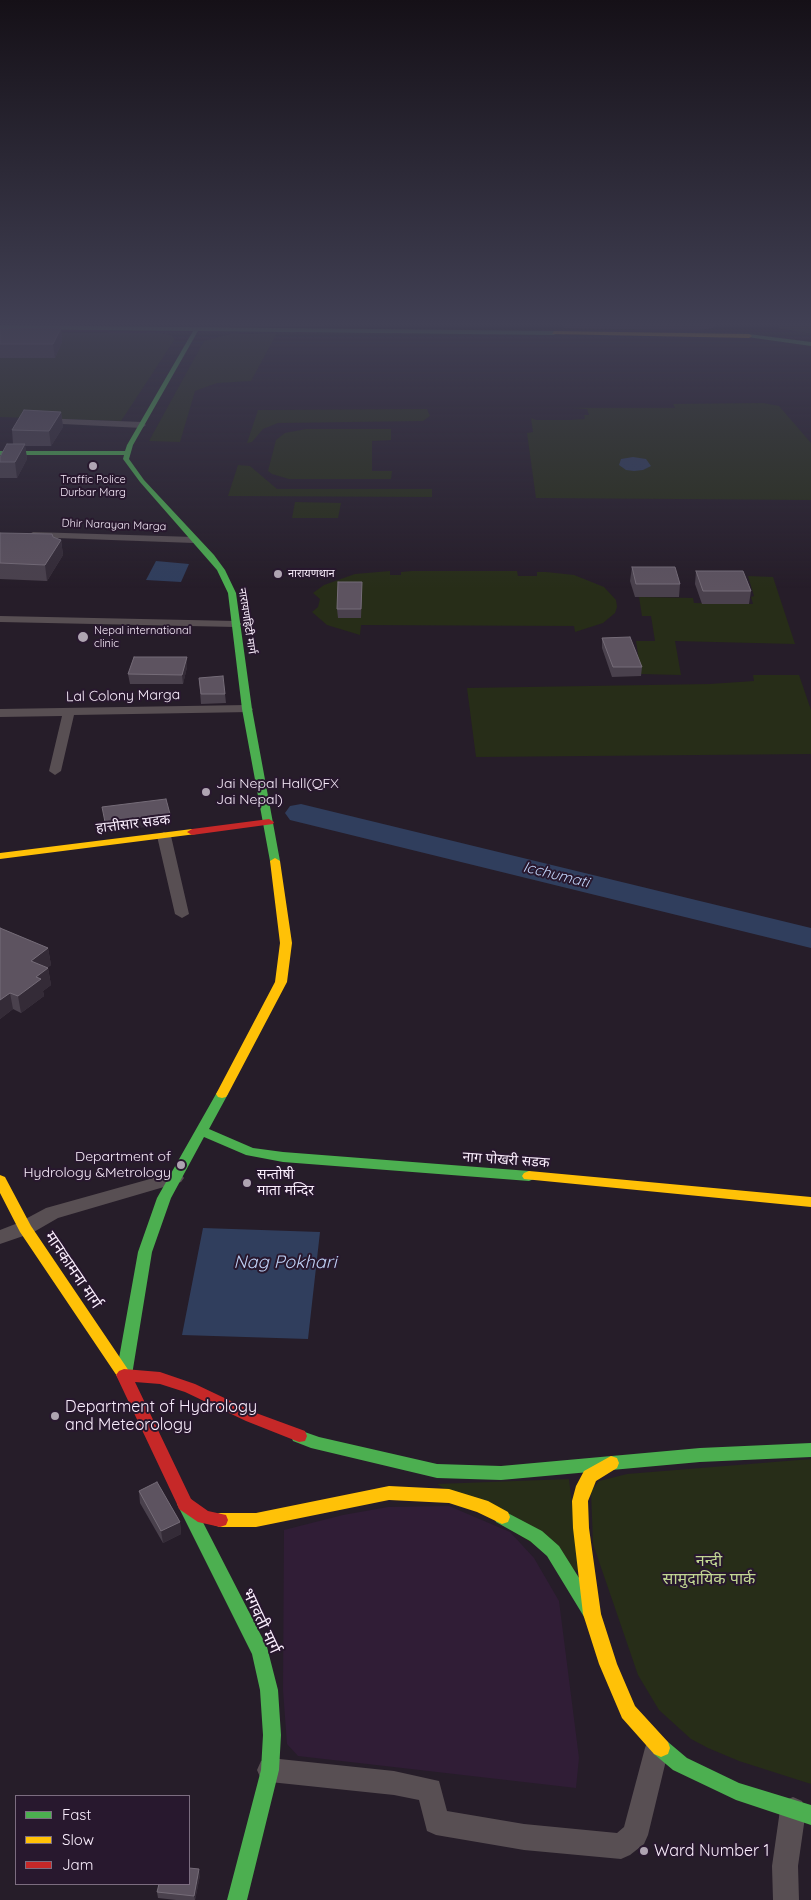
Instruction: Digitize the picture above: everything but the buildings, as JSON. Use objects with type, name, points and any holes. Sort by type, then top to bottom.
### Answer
[{"type":"main road","points":[[121,461],[149,412]]},
{"type":"main road","points":[[90,456],[115,449],[135,436]]},
{"type":"main road","points":[[0,453],[90,456],[121,461]]},
{"type":"main road","points":[[0,459],[90,456],[121,461]]},
{"type":"main road","name":"नारायणहिटी मार्ग","points":[[121,461],[136,474],[221,570],[232,592],[247,709],[269,822],[286,943],[281,982],[202,1131],[164,1198],[145,1252],[124,1375]]},
{"type":"main road","name":"हात्तीसार सडक","points":[[0,856],[269,822]]},
{"type":"main road","name":"नाग पोखरी सडक","points":[[202,1131],[251,1152],[282,1157],[545,1177],[811,1202]]},
{"type":"main road","name":"मानकामना मार्ग","points":[[0,1180],[25,1228],[124,1375]]},
{"type":"main road","points":[[124,1375],[160,1378],[190,1388],[251,1417],[418,1480],[449,1496],[482,1506],[536,1536],[553,1551],[568,1572],[592,1614],[620,1695],[628,1712],[658,1746],[680,1764],[736,1791],[802,1813]]},
{"type":"main road","name":"भगवती मार्ग","points":[[124,1375],[185,1504],[261,1652],[269,1690],[272,1735],[270,1770],[237,1900]]},
{"type":"main road","points":[[185,1504],[204,1517],[226,1521],[256,1520],[354,1499],[389,1494],[437,1471],[501,1473],[700,1455],[811,1450]]},
{"type":"main road","points":[[592,1614],[580,1501],[584,1486],[590,1476],[611,1463]]},
{"type":"street","points":[[29,420],[142,424]]},
{"type":"street","name":"Dhir Narayan Marga","points":[[33,536],[68,540],[194,540]]},
{"type":"street","points":[[0,619],[236,624]]},
{"type":"street","name":"Lal Colony Marga","points":[[0,712],[247,709]]},
{"type":"street","points":[[55,772],[69,712]]},
{"type":"street","points":[[164,836],[182,914]]},
{"type":"street","points":[[0,1236],[25,1228],[52,1212],[175,1178]]},
{"type":"street","points":[[270,1770],[394,1783],[430,1790],[436,1822],[524,1837],[621,1846],[635,1835],[658,1746]]},
{"type":"street","points":[[786,1900],[785,1866],[802,1813]]},
{"type":"shaded area","points":[[449,1506],[510,1532],[534,1558],[559,1601],[579,1758],[576,1788],[298,1756],[287,1744],[283,1690],[284,1530],[343,1515],[388,1507]]},
{"type":"green space","points":[[0,412],[127,412],[121,421],[0,417]]},
{"type":"green space","points":[[165,412],[189,412],[180,442],[149,441]]},
{"type":"green space","points":[[257,412],[428,412],[430,416],[423,421],[278,423],[263,429],[252,442],[247,443]]},
{"type":"green space","points":[[588,412],[784,412],[811,443],[811,500],[536,498],[527,433],[533,432],[531,418],[536,420],[570,420],[585,419],[584,415],[589,415]]},
{"type":"green space","points":[[306,429],[391,429],[391,440],[372,441],[372,471],[392,471],[391,479],[289,479],[268,471],[276,440],[285,433]]},
{"type":"green space","points":[[238,465],[250,466],[277,489],[432,489],[432,497],[228,496]]},
{"type":"green space","points":[[295,502],[341,503],[338,518],[292,518]]},
{"type":"green space","points":[[390,571],[390,575],[401,575],[401,572],[412,571],[517,571],[518,576],[537,576],[537,572],[574,575],[604,587],[616,600],[617,607],[615,613],[603,623],[575,632],[574,626],[361,625],[360,635],[327,625],[312,612],[318,607],[320,599],[313,593],[324,585],[355,574]]},
{"type":"green space","points":[[748,576],[773,577],[795,644],[675,641],[681,675],[641,674],[636,641],[655,641],[651,616],[642,616],[639,597],[693,598],[694,603],[753,604],[751,597],[754,596]]},
{"type":"green space","points":[[753,675],[799,675],[811,710],[811,754],[476,757],[467,688],[710,684],[754,681]]},
{"type":"green space","name":"नन्दी सामुदायिक पार्क","points":[[811,1459],[811,1784],[739,1761],[708,1748],[691,1739],[659,1710],[638,1675],[593,1544],[591,1491],[599,1481],[627,1474]]},
{"type":"green space","points":[[569,1479],[580,1573],[437,1484]]},
{"type":"water","points":[[633,457],[646,459],[651,466],[643,470],[634,471],[626,470],[619,465],[621,459]]},
{"type":"water","points":[[156,561],[189,564],[181,582],[146,580]]},
{"type":"water","name":"Nag Pokhari","points":[[203,1228],[320,1232],[308,1339],[182,1335]]},
{"type":"waterway","name":"Icchumati","points":[[301,813],[811,938]]},
{"type":"traffic: fast","points":[[126,459],[130,445],[149,412]]},
{"type":"traffic: fast","points":[[0,453],[127,453]]},
{"type":"traffic: fast","points":[[126,459],[142,481],[211,557],[221,570],[232,593],[247,709],[275,861]]},
{"type":"traffic: fast","points":[[124,1375],[145,1252],[164,1198],[222,1094]]},
{"type":"traffic: fast","points":[[202,1131],[251,1152],[283,1157],[529,1176]]},
{"type":"traffic: fast","points":[[299,1436],[317,1443],[437,1471],[501,1473],[700,1455],[811,1450]]},
{"type":"traffic: fast","points":[[185,1504],[261,1653],[269,1690],[272,1735],[270,1770],[237,1900]]},
{"type":"traffic: fast","points":[[502,1517],[536,1536],[553,1551],[592,1614]]},
{"type":"traffic: fast","points":[[661,1748],[680,1764],[736,1791],[811,1815]]},
{"type":"traffic: slow","points":[[0,856],[192,832]]},
{"type":"traffic: slow","points":[[222,1094],[281,982],[286,943],[275,861]]},
{"type":"traffic: slow","points":[[529,1176],[811,1202]]},
{"type":"traffic: slow","points":[[0,1180],[25,1228],[124,1375]]},
{"type":"traffic: slow","points":[[611,1463],[590,1476],[584,1486],[580,1501],[581,1528],[592,1614],[608,1664],[628,1712],[661,1748]]},
{"type":"traffic: slow","points":[[220,1520],[256,1520],[389,1493],[449,1496],[482,1506],[502,1517]]},
{"type":"traffic: jam","points":[[192,832],[269,822]]},
{"type":"traffic: jam","points":[[124,1375],[160,1378],[190,1388],[251,1417],[299,1436]]},
{"type":"traffic: jam","points":[[124,1375],[185,1504],[204,1517],[220,1520]]},
{"type":"place","name":"Traffic Police Durbar Marg","points":[[93,466]]},
{"type":"place","name":"नारायणथान","points":[[278,574]]},
{"type":"place","name":"Nepal international clinic","points":[[83,637]]},
{"type":"place","name":"Jai Nepal Hall(QFX Jai Nepal)","points":[[206,792]]},
{"type":"place","name":"Department of Hydrology &Metrology","points":[[181,1165]]},
{"type":"place","name":"सन्तोषी माता मन्दिर","points":[[247,1183]]},
{"type":"place","name":"Department of Hydrology and Meteorology","points":[[55,1416]]},
{"type":"place","name":"Ward Number 1","points":[[644,1851]]}]
